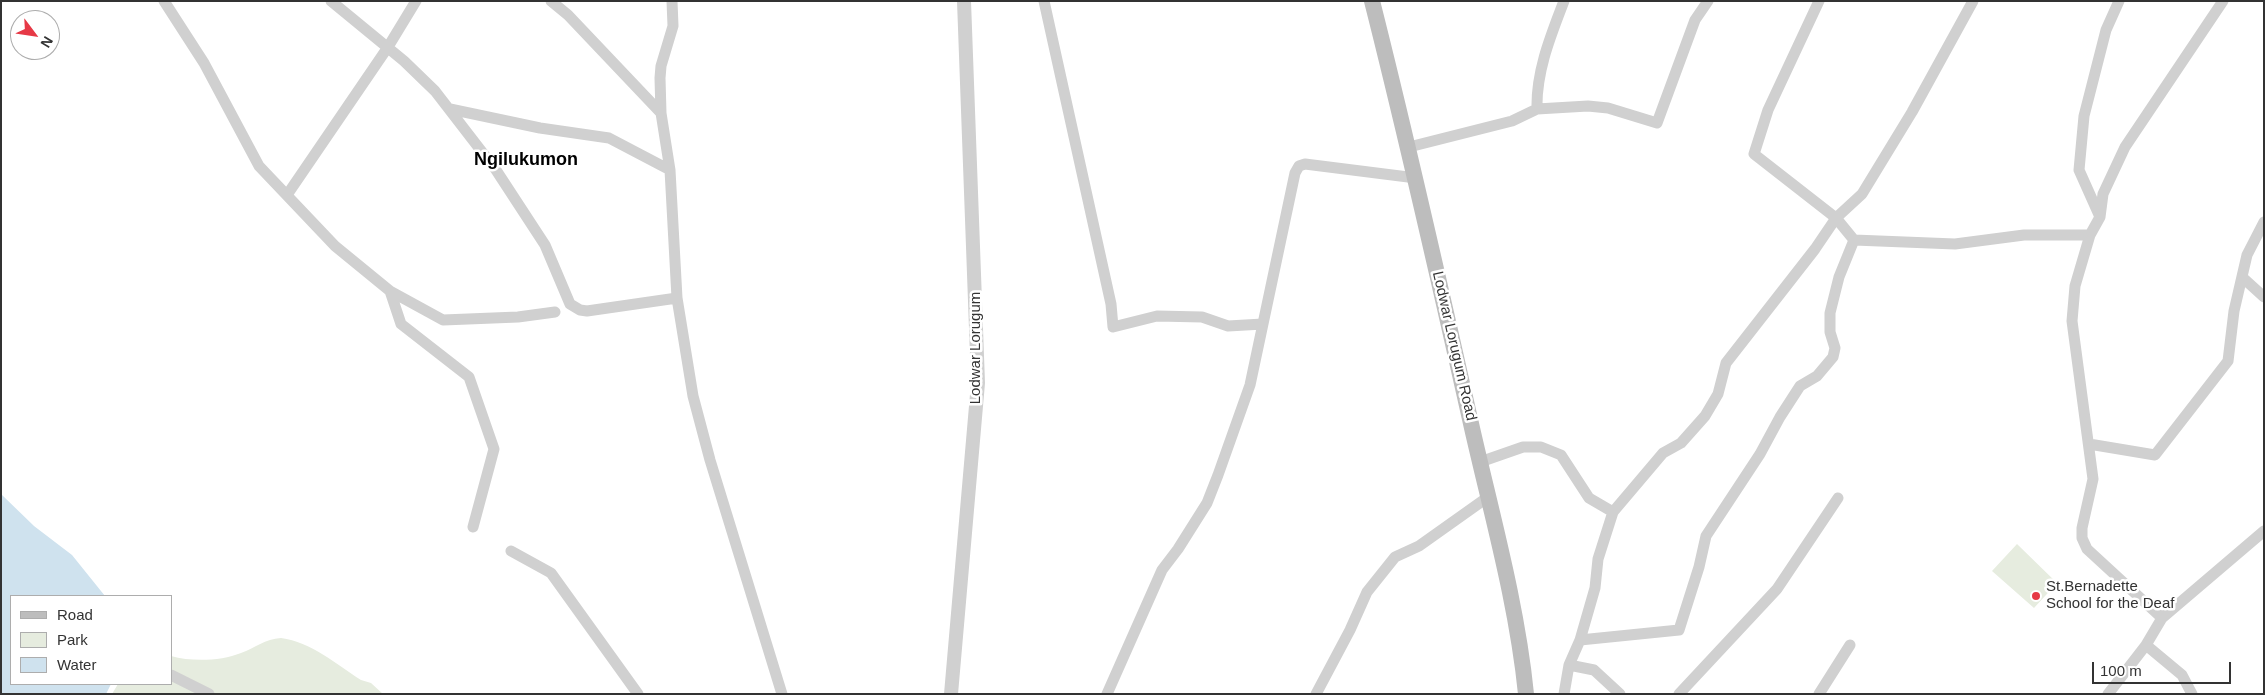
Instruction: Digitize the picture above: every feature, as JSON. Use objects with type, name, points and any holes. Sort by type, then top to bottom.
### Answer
[{"type":"main road","name":"Lodwar Lorugum Road","points":[[1372,1],[1409,147],[1509,588],[1526,694]]},
{"type":"street","points":[[164,1],[204,63],[259,166],[335,246],[390,290],[443,320],[518,317],[555,312]]},
{"type":"street","points":[[331,1],[388,47],[435,91],[496,170],[545,245],[570,304],[580,310],[587,311],[677,298]]},
{"type":"street","points":[[287,195],[388,47],[416,1]]},
{"type":"street","points":[[552,1],[568,15],[661,113]]},
{"type":"street","points":[[672,1],[673,26],[661,66],[661,113],[670,170],[677,298],[693,396],[710,460],[782,694]]},
{"type":"street","name":"Lodwar Lorugum","points":[[951,694],[978,383],[978,332],[964,1]]},
{"type":"street","points":[[1044,1],[1111,304],[1113,327],[1157,316],[1202,316],[1228,326],[1263,324]]},
{"type":"street","points":[[1537,108],[1537,94],[1547,46],[1564,1]]},
{"type":"street","points":[[1409,147],[1512,121],[1537,108],[1588,106],[1608,108],[1657,122],[1695,20],[1708,1]]},
{"type":"street","points":[[1819,1],[1768,110],[1754,154],[1836,218],[1854,240],[1955,244],[2024,235],[2090,235]]},
{"type":"street","points":[[1564,694],[1569,665],[1580,640],[1595,588],[1603,539],[1613,512],[1663,452],[1680,442],[1705,416],[1718,394],[1726,363],[1815,249],[1836,218],[1862,194],[1912,112],[1973,1]]},
{"type":"street","points":[[2100,217],[2079,170],[2084,116],[2106,30],[2119,1]]},
{"type":"street","points":[[2162,618],[2087,549],[2082,538],[2082,528],[2093,479],[2072,321],[2074,286],[2090,235],[2100,217],[2103,194],[2125,147],[2223,1]]},
{"type":"street","points":[[449,109],[540,128],[609,138],[670,170]]},
{"type":"street","points":[[1107,694],[1162,570],[1178,549],[1211,494],[1250,385],[1295,173],[1299,166],[1305,164],[1416,178]]},
{"type":"street","points":[[2089,444],[2155,455],[2228,361],[2234,311],[2246,256],[2264,222]]},
{"type":"street","points":[[1580,640],[1679,630],[1699,567],[1706,536],[1760,454],[1800,386],[1817,376],[1833,357],[1835,348],[1830,332],[1830,313],[1839,277],[1854,240]]},
{"type":"street","points":[[2242,277],[2264,297]]},
{"type":"street","points":[[390,290],[401,324],[469,377],[494,449],[473,527]]},
{"type":"street","points":[[1480,462],[1523,446],[1541,447],[1561,455],[1590,498],[1613,512]]},
{"type":"street","points":[[1316,694],[1350,630],[1367,592],[1395,557],[1419,546],[1488,497]]},
{"type":"street","points":[[1679,694],[1777,589],[1838,498]]},
{"type":"street","points":[[2108,694],[2146,645],[2162,618],[2264,531]]},
{"type":"street","points":[[511,551],[551,573],[638,694]]},
{"type":"street","points":[[1819,694],[1850,645]]},
{"type":"street","points":[[2146,645],[2182,675],[2192,694]]},
{"type":"street","points":[[1569,665],[1594,670],[1620,694]]},
{"type":"street","points":[[172,676],[209,694]]},
{"type":"green space","points":[[2017,544],[2057,583],[2034,608],[1992,571]]},
{"type":"green space","points":[[281,638],[303,644],[361,680],[371,683],[383,694],[112,694],[117,685],[172,685],[172,656],[197,660],[225,658],[270,640]]},
{"type":"water","points":[[1,494],[34,526],[72,555],[104,595],[10,595],[10,685],[110,685],[106,694],[1,694]]},
{"type":"place","name":"St.Bernadette School for the Deaf","points":[[2036,596]]},
{"type":"district","name":"Ngilukumon","points":[[526,160]]}]
